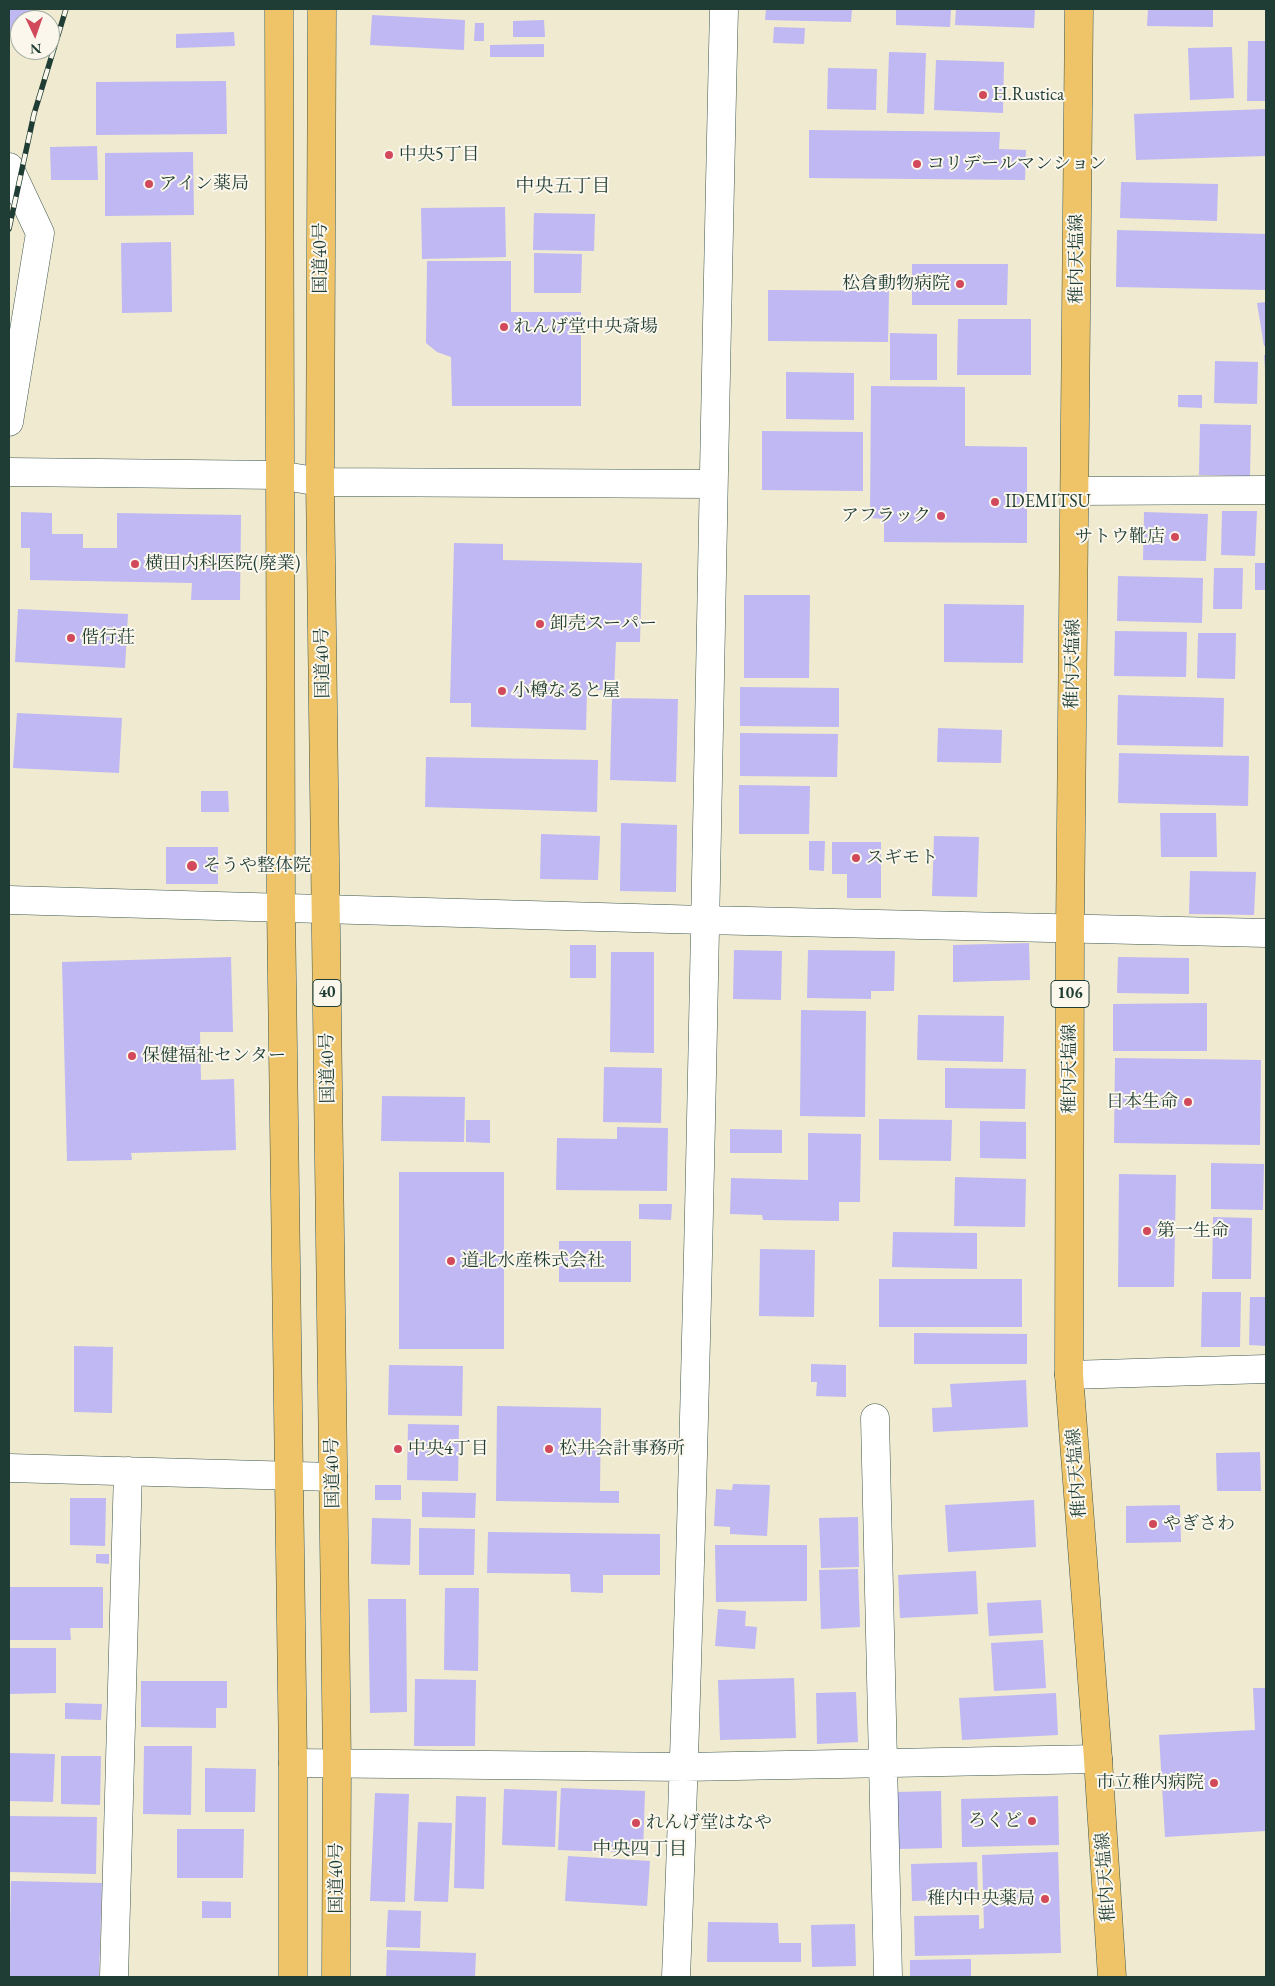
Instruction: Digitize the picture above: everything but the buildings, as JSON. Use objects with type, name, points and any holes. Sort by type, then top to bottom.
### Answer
[{"type":"main road","points":[[279,9],[281,908],[293,1763],[293,1977]]},
{"type":"main road","name":"国道40号","points":[[322,9],[320,482],[338,1764],[336,1977]]},
{"type":"main road","name":"稚内天塩線","points":[[1079,9],[1070,929],[1069,1375],[1098,1759],[1112,1977]]},
{"type":"street","points":[[676,1977],[696,1383],[712,484],[724,9]]},
{"type":"street","points":[[9,167],[40,233],[9,422]]},
{"type":"street","points":[[9,472],[279,475],[320,482],[712,484]]},
{"type":"street","points":[[1075,491],[1266,490]]},
{"type":"street","points":[[9,900],[704,920],[1266,933]]},
{"type":"street","points":[[1069,1375],[1266,1369]]},
{"type":"street","points":[[875,1418],[888,1977]]},
{"type":"street","points":[[9,1468],[334,1478]]},
{"type":"street","points":[[114,1977],[128,1471]]},
{"type":"street","points":[[293,1763],[684,1767],[1098,1759]]},
{"type":"railway","points":[[9,229],[34,114],[66,9]]},
{"type":"place","name":"H.Rustica","points":[[983,95]]},
{"type":"place","name":"中央5丁目","points":[[389,155]]},
{"type":"place","name":"コリデールマンション","points":[[917,164]]},
{"type":"place","name":"アイン薬局","points":[[149,184]]},
{"type":"place","name":"松倉動物病院","points":[[960,284]]},
{"type":"place","name":"れんげ堂中央斎場","points":[[504,327]]},
{"type":"place","name":"IDEMITSU","points":[[995,502]]},
{"type":"place","name":"アフラック","points":[[941,516]]},
{"type":"place","name":"サトウ靴店","points":[[1175,537]]},
{"type":"place","name":"横田内科医院(廃業)","points":[[135,564]]},
{"type":"place","name":"卸売スーパー","points":[[540,624]]},
{"type":"place","name":"偕行荘","points":[[71,638]]},
{"type":"place","name":"小樽なると屋","points":[[502,691]]},
{"type":"place","name":"スギモト","points":[[856,858]]},
{"type":"place","name":"そうや整体院","points":[[192,866]]},
{"type":"place","name":"保健福祉センター","points":[[132,1056]]},
{"type":"place","name":"日本生命","points":[[1188,1102]]},
{"type":"place","name":"第一生命","points":[[1147,1231]]},
{"type":"place","name":"道北水産株式会社","points":[[451,1261]]},
{"type":"place","name":"中央4丁目","points":[[398,1449]]},
{"type":"place","name":"松井会計事務所","points":[[549,1449]]},
{"type":"place","name":"やぎさわ","points":[[1153,1524]]},
{"type":"place","name":"市立稚内病院","points":[[1214,1783]]},
{"type":"place","name":"ろくど","points":[[1032,1821]]},
{"type":"place","name":"れんげ堂はなや","points":[[636,1823]]},
{"type":"place","name":"稚内中央薬局","points":[[1045,1899]]},
{"type":"district","name":"中央五丁目","points":[[563,187]]},
{"type":"district","name":"中央四丁目","points":[[640,1850]]}]
